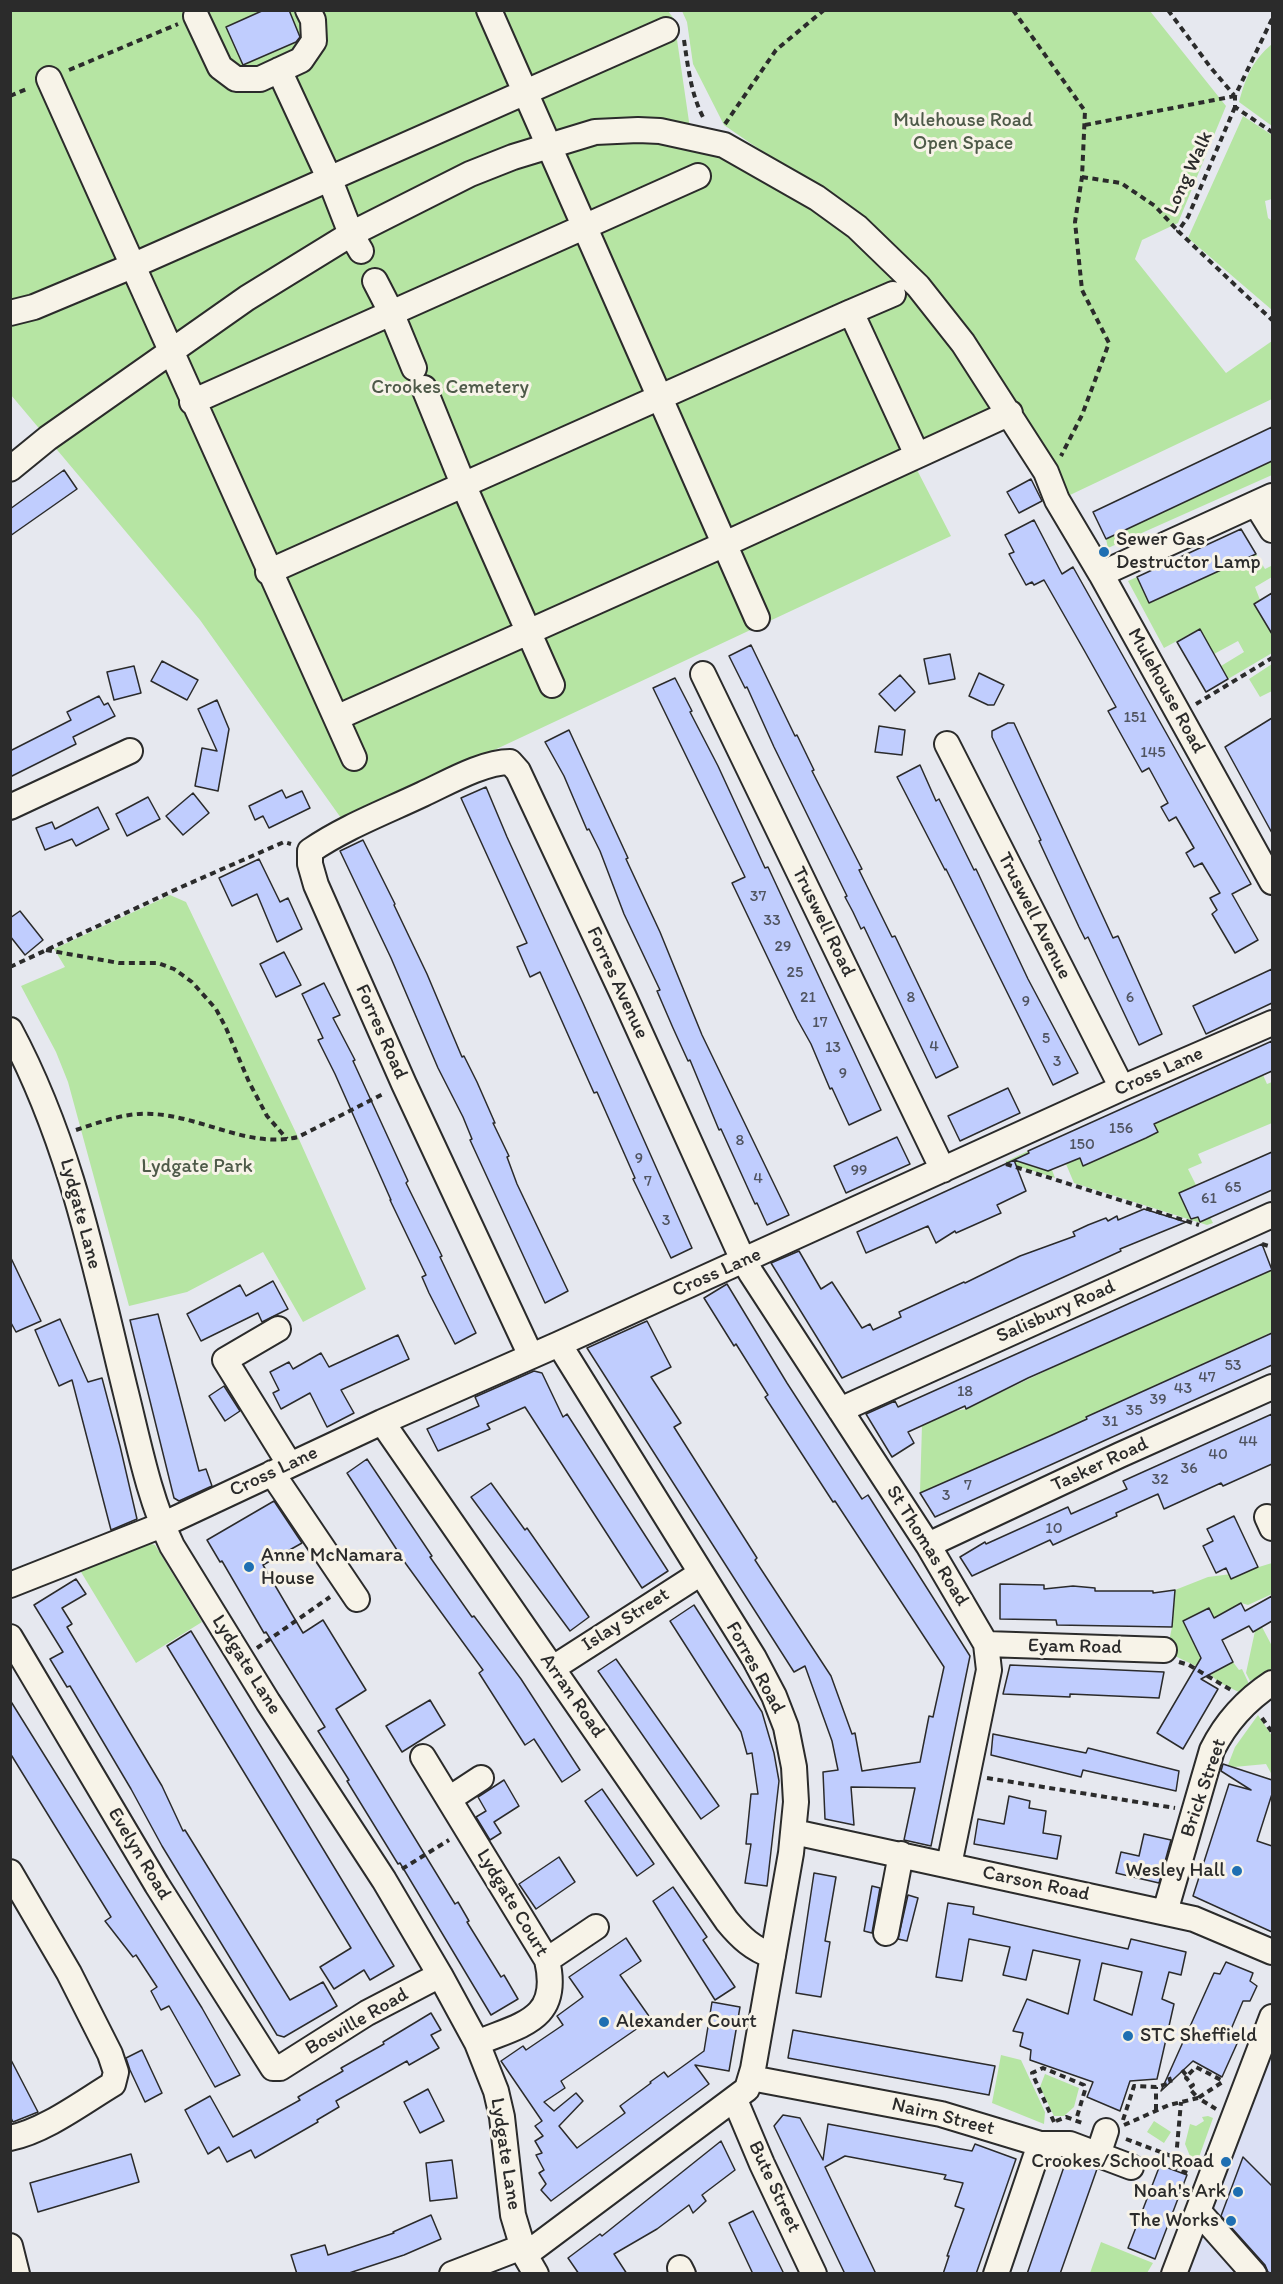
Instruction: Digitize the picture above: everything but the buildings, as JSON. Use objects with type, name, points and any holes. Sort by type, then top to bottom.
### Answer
[{"type":"street","points":[[196,16],[220,67],[236,79],[260,79],[301,60],[314,41],[313,20],[308,10]]},
{"type":"street","points":[[489,10],[757,618]]},
{"type":"street","points":[[10,313],[34,307],[132,266],[525,92],[675,32]]},
{"type":"street","points":[[279,70],[330,180],[356,243]]},
{"type":"street","points":[[49,79],[268,572],[354,758]]},
{"type":"street","name":"Mulehouse Road","points":[[10,469],[48,438],[247,298],[356,243],[470,174],[513,157],[595,132],[638,130],[720,140],[817,198],[875,242],[918,286],[942,315],[976,361],[1046,472],[1057,500],[1101,574],[1272,882]]},
{"type":"street","points":[[192,402],[698,176]]},
{"type":"street","points":[[375,281],[391,312],[463,484],[552,685]]},
{"type":"street","points":[[268,572],[893,294]]},
{"type":"street","points":[[851,312],[917,455]]},
{"type":"street","points":[[336,718],[725,544],[1010,413]]},
{"type":"street","points":[[1101,574],[1264,500],[1272,530]]},
{"type":"street","name":"Truswell Road","points":[[703,674],[943,1170]]},
{"type":"street","name":"Truswell Avenue","points":[[947,744],[1122,1088]]},
{"type":"street","points":[[10,807],[130,751]]},
{"type":"street","name":"Forres Avenue","points":[[310,851],[331,837],[454,779],[498,762],[510,762],[518,771],[744,1260]]},
{"type":"street","name":"Forres Road","points":[[310,851],[310,864],[316,885],[404,1084],[531,1356]]},
{"type":"street","name":"Cross Lane","points":[[10,1585],[162,1525],[382,1422],[1122,1088],[1272,1023]]},
{"type":"street","name":"Lydgate Lane","points":[[10,1030],[58,1135],[79,1201],[142,1458],[162,1525],[172,1546],[242,1658],[384,1880],[441,1975],[477,2043],[496,2091],[502,2117],[513,2215],[528,2259]]},
{"type":"street","name":"Salisbury Road","points":[[840,1410],[1272,1215]]},
{"type":"street","name":"St Thomas Road","points":[[744,1260],[928,1545],[986,1644],[989,1670],[949,1865]]},
{"type":"street","points":[[278,1329],[225,1360],[281,1469],[352,1592]]},
{"type":"street","name":"Forres Road","points":[[559,1344],[754,1658],[781,1712],[794,1767],[796,1802],[794,1832],[773,1956],[751,2078],[747,2089],[735,2100]]},
{"type":"street","name":"Tasker Road","points":[[928,1545],[1272,1387]]},
{"type":"street","name":"Arran Road","points":[[382,1422],[732,1927],[752,1947],[773,1956]]},
{"type":"street","name":"Islay Street","points":[[553,1668],[700,1573]]},
{"type":"street","name":"Evelyn Road","points":[[10,1637],[157,1885],[273,2068]]},
{"type":"street","name":"Eyam Road","points":[[986,1644],[1164,1650]]},
{"type":"street","name":"Brick Street","points":[[1165,1912],[1216,1742],[1248,1701],[1272,1683]]},
{"type":"street","name":"Lydgate Court","points":[[423,1757],[547,1960],[550,1994],[544,2008],[530,2020],[477,2043]]},
{"type":"street","points":[[449,1799],[481,1778]]},
{"type":"street","name":"Carson Road","points":[[794,1832],[1201,1921],[1272,1952]]},
{"type":"street","points":[[886,1933],[901,1854]]},
{"type":"street","points":[[10,1872],[69,1973],[110,2054],[116,2072],[113,2084],[55,2119],[18,2137],[10,2138]]},
{"type":"street","points":[[547,1960],[596,1927]]},
{"type":"street","name":"Bosville Road","points":[[273,2068],[280,2068],[367,2013],[441,1975]]},
{"type":"street","points":[[1174,2274],[1233,2117],[1267,2054],[1272,2017]]},
{"type":"street","name":"Nairn Street","points":[[751,2078],[941,2114],[1040,2144],[1070,2144],[1098,2154],[1139,2162]]},
{"type":"street","points":[[452,2274],[528,2259],[735,2100]]},
{"type":"street","name":"Bute Street","points":[[735,2100],[762,2164],[814,2274]]},
{"type":"street","points":[[1098,2154],[1106,2131]]},
{"type":"street","points":[[996,2274],[1040,2144]]},
{"type":"street","points":[[1199,2212],[1254,2274]]},
{"type":"street","points":[[10,2246],[17,2274]]},
{"type":"path","points":[[675,32],[696,105],[720,140],[776,50],[824,10]]},
{"type":"path","points":[[1013,10],[1085,111],[1082,177],[1075,222],[1082,290],[1109,343],[1082,415],[1060,457],[1046,472]]},
{"type":"path","points":[[1168,10],[1235,96]]},
{"type":"path","points":[[10,96],[196,16]]},
{"type":"path","points":[[1272,19],[1235,96],[1235,107],[1272,132]]},
{"type":"path","points":[[1085,125],[1235,96]]},
{"type":"path","name":"Long Walk","points":[[1235,107],[1188,217],[1178,231],[1272,320]]},
{"type":"path","points":[[1082,177],[1121,183],[1155,206],[1178,231]]},
{"type":"path","points":[[1179,714],[1272,658]]},
{"type":"path","points":[[10,967],[284,842],[310,851]]},
{"type":"path","points":[[46,950],[119,963],[158,963],[174,969],[192,982],[216,1009],[267,1116],[288,1139]]},
{"type":"path","points":[[58,1135],[97,1123],[151,1113],[176,1116],[257,1138],[288,1139],[298,1137],[404,1084]]},
{"type":"path","points":[[994,1147],[1002,1163],[1205,1227],[1212,1242]]},
{"type":"path","points":[[242,1658],[352,1592]]},
{"type":"path","points":[[1164,1650],[1163,1660],[1189,1665],[1248,1701]]},
{"type":"path","points":[[968,1775],[1194,1811]]},
{"type":"path","points":[[384,1880],[467,1828]]},
{"type":"path","points":[[1187,2076],[1196,2067],[1223,2081]]},
{"type":"path","points":[[1054,2122],[1032,2073],[1043,2068],[1084,2085],[1087,2091],[1076,2120]]},
{"type":"path","points":[[1182,2070],[1193,2085],[1189,2088],[1198,2098],[1220,2111]]},
{"type":"path","points":[[1169,2077],[1171,2083],[1156,2087],[1134,2086],[1121,2127],[1155,2110],[1198,2098],[1229,2077]]},
{"type":"path","points":[[1155,2110],[1156,2087]]},
{"type":"path","points":[[1176,2158],[1181,2102]]},
{"type":"path","points":[[1106,2131],[1200,2167]]},
{"type":"path","points":[[1139,2162],[1196,2176]]},
{"type":"shaded area","points":[[1272,2017],[1272,2245],[1254,2266],[1262,2273],[1174,2274]]},
{"type":"green space","name":"Crookes Cemetery","points":[[10,11],[668,11],[674,19],[693,149],[736,163],[833,220],[919,301],[1001,417],[916,468],[951,536],[426,782],[341,818],[200,620],[11,395]]},
{"type":"green space","name":"Mulehouse Road Open Space","points":[[682,11],[1150,11],[1226,106],[1178,223],[1142,240],[1135,259],[1226,373],[1272,341],[1272,399],[1070,495],[1015,402],[843,202],[724,125],[693,64],[687,22]]},
{"type":"green space","points":[[1272,44],[1272,126],[1239,102],[1251,70],[1259,57]]},
{"type":"green space","points":[[1243,116],[1272,135],[1272,199],[1265,201],[1268,218],[1272,221],[1272,310],[1188,238]]},
{"type":"green space","points":[[1272,461],[1272,475],[1108,548],[1106,539]]},
{"type":"green space","points":[[1256,554],[1265,569],[1271,566],[1272,577],[1255,587],[1260,600],[1254,604],[1272,634],[1272,653],[1228,679],[1221,666],[1244,652],[1238,641],[1214,654],[1199,629],[1164,648],[1128,581],[1137,577],[1150,603]]},
{"type":"green space","points":[[1272,664],[1272,691],[1260,697],[1249,679]]},
{"type":"green space","name":"Lydgate Park","points":[[170,895],[186,902],[298,1137],[366,1289],[303,1322],[263,1252],[187,1292],[129,1306],[68,1082],[56,1052],[21,986],[65,967],[54,949]]},
{"type":"green space","points":[[1263,1075],[1267,1084],[1272,1082],[1272,1123],[1198,1154],[1202,1163],[1188,1169],[1196,1185],[1179,1193],[1186,1209],[1210,1217],[1213,1223],[1207,1225],[1074,1183],[1066,1164],[1079,1158],[1084,1166],[1158,1132],[1154,1124]]},
{"type":"green space","points":[[1028,1151],[1035,1167],[1052,1170],[1055,1178],[1005,1162]]},
{"type":"green space","points":[[1272,1270],[1272,1332],[1086,1417],[1081,1427],[920,1493],[922,1425],[955,1411],[966,1409],[1075,1357]]},
{"type":"green space","points":[[148,1543],[155,1545],[202,1622],[136,1663],[78,1567]]},
{"type":"green space","points":[[1272,1563],[1272,1594],[1248,1605],[1241,1603],[1214,1618],[1208,1608],[1183,1621],[1208,1672],[1175,1656],[1166,1656],[1172,1627],[1175,1590],[1208,1577],[1239,1573]]},
{"type":"green space","points":[[1262,1627],[1272,1646],[1272,1669],[1250,1681],[1246,1673],[1255,1631]]},
{"type":"green space","points":[[1233,1662],[1239,1670],[1242,1669],[1250,1686],[1243,1694],[1218,1682],[1210,1674]]},
{"type":"green space","points":[[1258,1715],[1272,1736],[1272,1775],[1266,1764],[1234,1767],[1228,1765],[1235,1747]]},
{"type":"green space","points":[[1001,2055],[1021,2060],[1045,2112],[1044,2124],[992,2103]]},
{"type":"green space","points":[[1045,2074],[1079,2088],[1074,2107],[1064,2116],[1054,2116],[1040,2087]]},
{"type":"green space","points":[[1202,2117],[1213,2118],[1198,2160],[1190,2156],[1185,2144],[1190,2124],[1196,2126],[1204,2121]]},
{"type":"green space","points":[[1154,2121],[1171,2132],[1164,2143],[1147,2132]]},
{"type":"green space","points":[[1101,2242],[1153,2263],[1147,2273],[1090,2273]]},
{"type":"place","name":"Sewer Gas Destructor Lamp","points":[[1104,552]]},
{"type":"place","name":"Anne McNamara House","points":[[249,1567]]},
{"type":"place","name":"Wesley Hall","points":[[1237,1871]]},
{"type":"place","name":"Alexander Court","points":[[604,2022]]},
{"type":"place","name":"STC Sheffield","points":[[1128,2036]]},
{"type":"place","name":"Crookes/School Road","points":[[1226,2162]]},
{"type":"place","name":"Noah's Ark","points":[[1238,2192]]},
{"type":"place","name":"The Works","points":[[1231,2221]]}]
